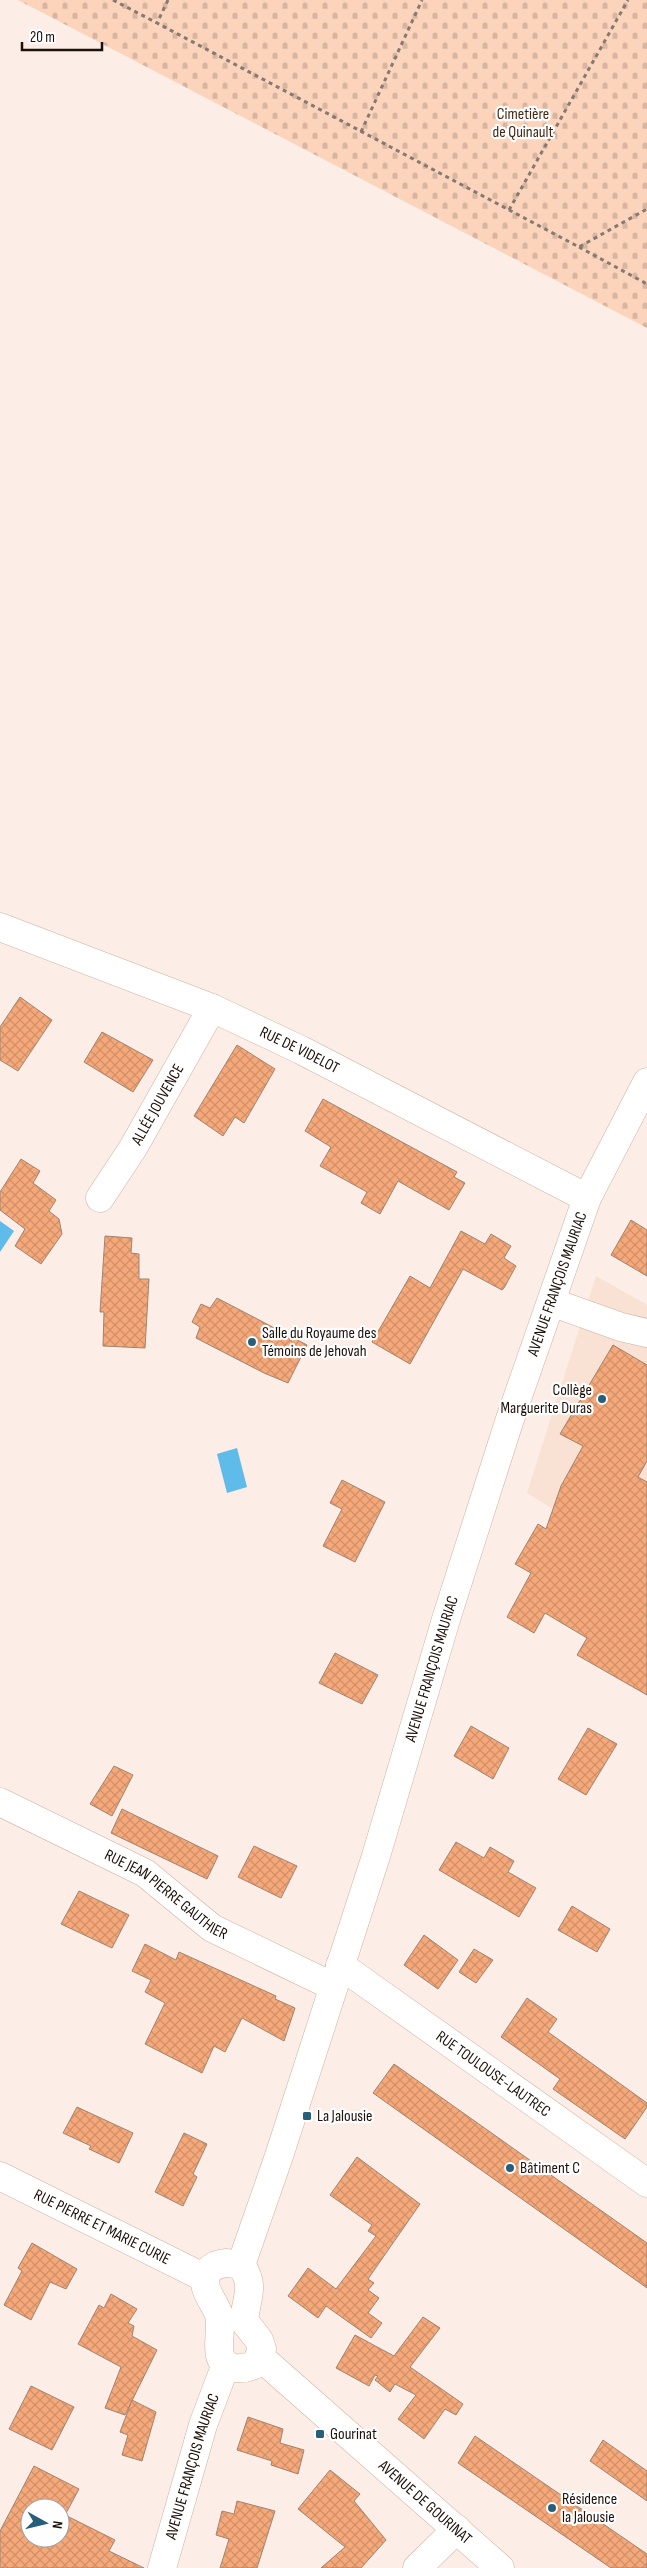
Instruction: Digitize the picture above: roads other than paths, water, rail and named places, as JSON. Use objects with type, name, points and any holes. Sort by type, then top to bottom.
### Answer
[{"type":"street","name":"RUE DE VIDELOT","points":[[0,927],[212,1008],[301,1050],[587,1198]]},
{"type":"street","name":"ALLÉE JOUVENCE","points":[[100,1198],[133,1148],[212,1008]]},
{"type":"street","name":"AVENUE FRANÇOIS MAURIAC","points":[[241,2266],[279,2156],[376,1856],[447,1616],[557,1304],[575,1234],[587,1198],[647,1082]]},
{"type":"street","points":[[557,1304],[621,1328],[647,1333]]},
{"type":"street","name":"RUE JEAN PIERRE GAUTHIER","points":[[0,1802],[146,1873],[212,1928],[336,1976]]},
{"type":"street","name":"RUE TOULOUSE-LAUTREC","points":[[336,1976],[647,2183]]},
{"type":"street","name":"RUE PIERRE ET MARIE CURIE","points":[[0,2176],[205,2278]]},
{"type":"street","points":[[227,2263],[241,2266],[248,2276],[251,2286],[244,2321],[259,2340],[262,2349],[256,2364],[248,2368],[226,2364],[218,2349],[221,2327],[219,2316],[206,2288],[205,2278],[209,2270],[216,2265],[227,2263]]},
{"type":"street","name":"AVENUE DE GOURINAT","points":[[260,2357],[500,2568]]},
{"type":"street","name":"AVENUE FRANÇOIS MAURIAC","points":[[162,2568],[203,2425],[226,2364]]},
{"type":"street","points":[[417,2568],[457,2529]]},
{"type":"water","points":[[0,1221],[14,1231],[0,1252]]},
{"type":"water","points":[[237,1448],[247,1487],[227,1493],[217,1454]]},
{"type":"place","name":"Salle du Royaume des Témoins de Jehovah","points":[[252,1342]]},
{"type":"place","name":"Collège Marguerite Duras","points":[[602,1399]]},
{"type":"place","name":"La Jalousie","points":[[307,2116]]},
{"type":"place","name":"Bâtiment C","points":[[510,2168]]},
{"type":"place","name":"Gourinat","points":[[320,2434]]},
{"type":"place","name":"Résidence la Jalousie","points":[[552,2508]]},
{"type":"park label","name":"Cimetière de Quinault","points":[[523,123]]}]
